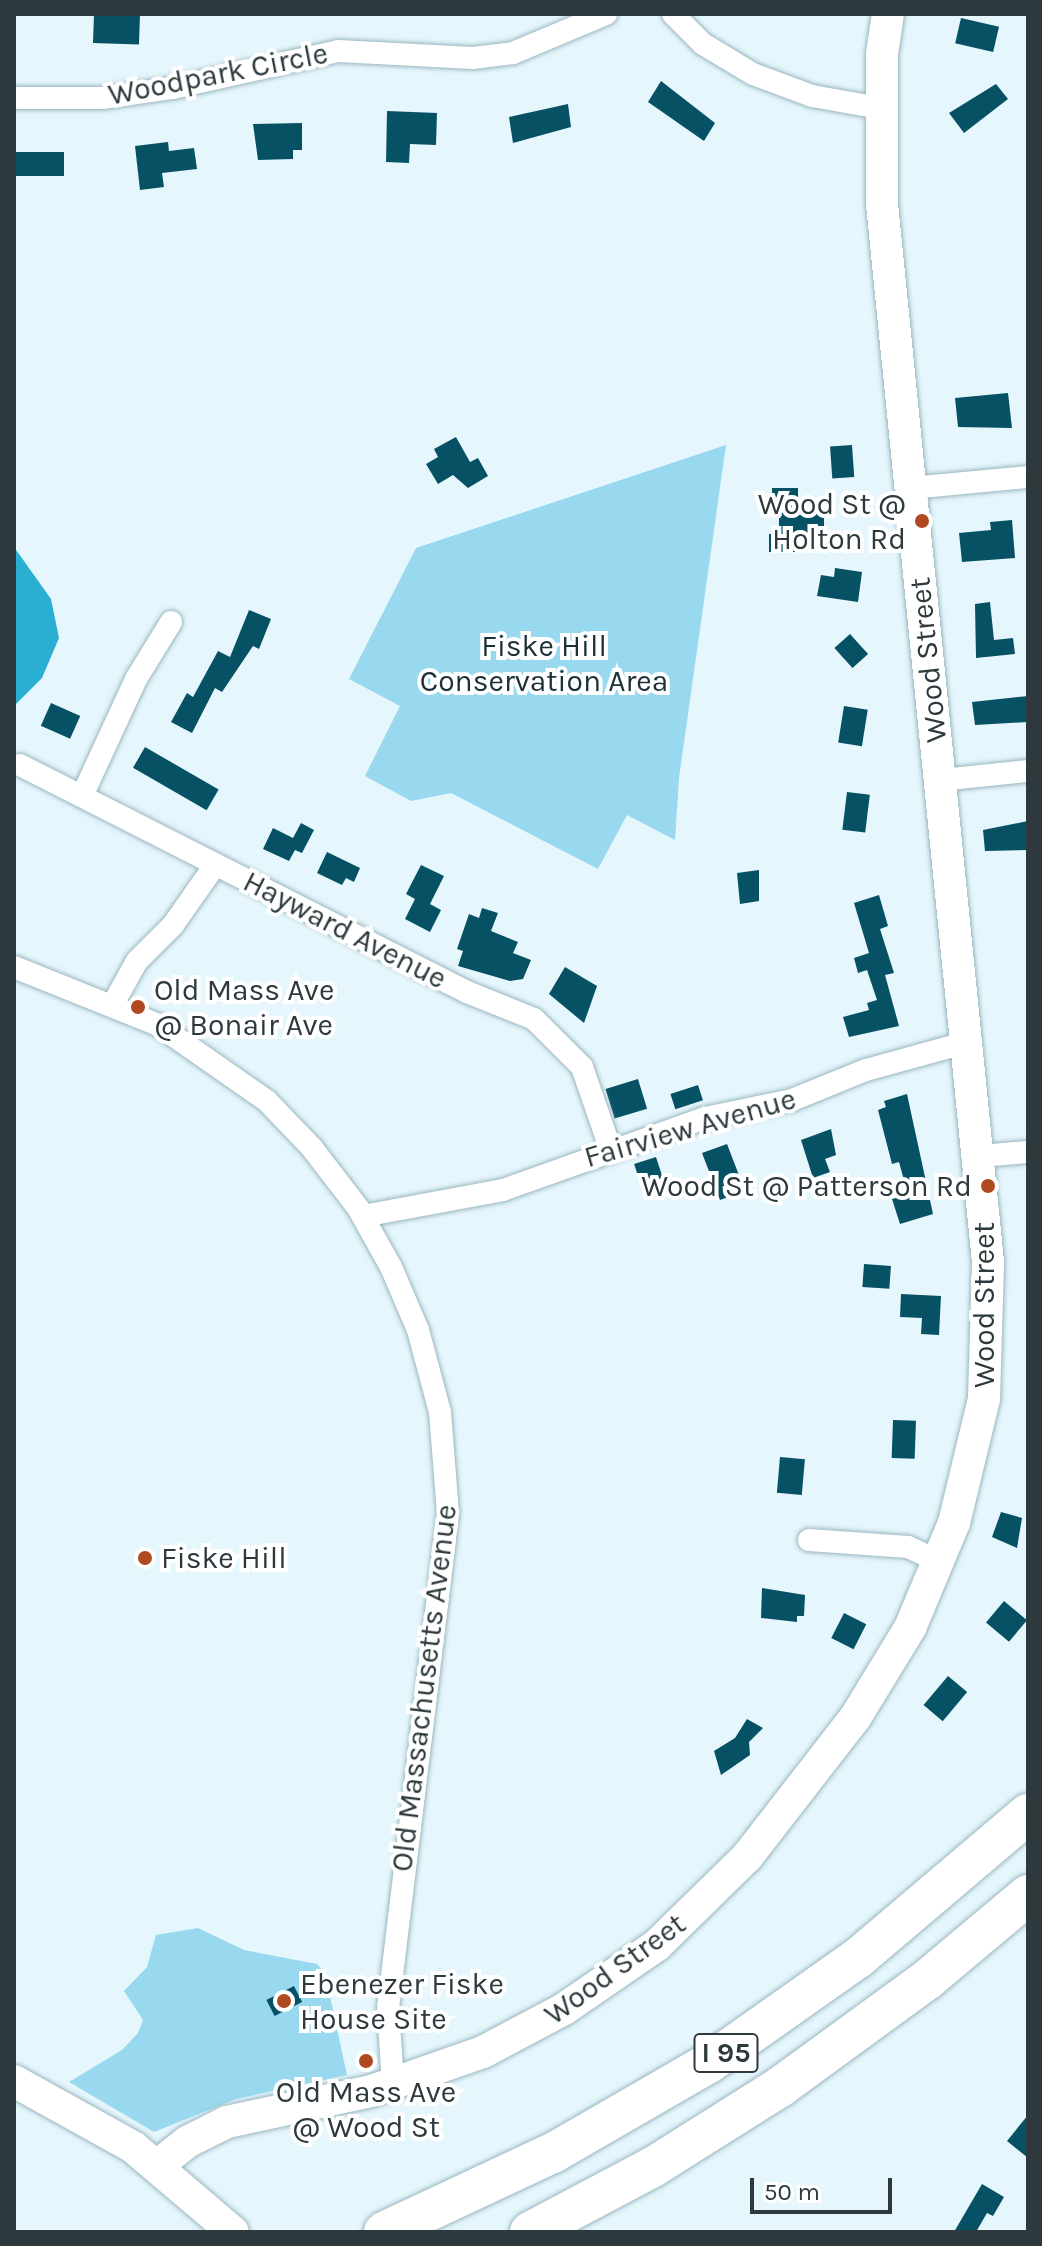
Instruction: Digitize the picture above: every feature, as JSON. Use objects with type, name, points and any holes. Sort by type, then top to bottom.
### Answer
[{"type":"highway","name":"I 95","points":[[384,2232],[553,2153],[719,2057],[858,1958],[1028,1814]]},
{"type":"highway","name":"I 95","points":[[530,2232],[653,2167],[780,2087],[928,1979],[1028,1895]]},
{"type":"street","name":"Woodpark Circle","points":[[14,98],[102,98],[159,90],[338,51],[473,58],[513,53],[606,14]]},
{"type":"street","points":[[673,14],[703,44],[753,74],[812,96],[880,108]]},
{"type":"street","name":"Wood Street","points":[[158,2165],[221,2124],[393,2085],[483,2052],[564,2009],[640,1958],[693,1913],[763,1837],[855,1718],[904,1638],[940,1562],[969,1476],[986,1386],[988,1262],[980,1156],[882,204],[880,108],[888,14]]},
{"type":"street","points":[[911,488],[1028,477]]},
{"type":"street","points":[[82,796],[136,679],[171,622]]},
{"type":"street","name":"Hayward Avenue","points":[[20,765],[479,998],[539,1023],[582,1067],[610,1148]]},
{"type":"street","points":[[941,780],[1028,771]]},
{"type":"street","points":[[113,1004],[137,961],[173,925],[215,865]]},
{"type":"street","name":"Old Massachusetts Avenue","points":[[14,967],[113,1004],[184,1041],[267,1101],[312,1148],[363,1216],[401,1288],[422,1344],[440,1412],[448,1490],[439,1614],[388,2006],[393,2085]]},
{"type":"street","name":"Fairview Avenue","points":[[363,1216],[503,1190],[610,1148],[712,1115],[792,1100],[866,1070],[968,1042]]},
{"type":"street","points":[[980,1156],[1028,1152]]},
{"type":"street","points":[[809,1540],[908,1547],[940,1562]]},
{"type":"street","points":[[14,2081],[89,2119],[158,2165],[228,2228]]},
{"type":"green space","name":"Fiske Hill Conservation Area","points":[[726,445],[679,778],[675,840],[627,815],[598,869],[451,793],[411,801],[365,776],[400,706],[349,679],[416,548]]},
{"type":"green space","points":[[198,1928],[244,1950],[317,1964],[325,1973],[347,2075],[236,2099],[154,2132],[69,2082],[122,2050],[138,2033],[143,2020],[124,1991],[147,1967],[156,1935]]},
{"type":"shaded area","points":[[14,547],[51,599],[59,638],[42,678],[14,706]]},
{"type":"building","points":[[94,14],[140,16],[139,45],[93,43]]},
{"type":"building","points":[[961,18],[999,27],[993,52],[955,43]]},
{"type":"building","points":[[661,81],[715,123],[704,141],[648,102]]},
{"type":"building","points":[[996,84],[1008,99],[964,133],[949,113]]},
{"type":"building","points":[[568,104],[571,127],[513,143],[509,117]]},
{"type":"building","points":[[387,111],[437,113],[436,145],[410,144],[409,163],[386,162]]},
{"type":"building","points":[[302,123],[302,150],[293,150],[293,159],[258,160],[253,124]]},
{"type":"building","points":[[168,142],[169,151],[194,148],[197,169],[162,173],[164,187],[140,190],[135,146]]},
{"type":"building","points":[[14,152],[64,152],[64,176],[14,176]]},
{"type":"building","points":[[1008,393],[1012,428],[958,427],[955,398]]},
{"type":"building","points":[[456,437],[470,462],[478,458],[488,476],[468,488],[453,475],[438,484],[426,464],[438,457],[434,449]]},
{"type":"building","points":[[852,445],[854,477],[832,478],[830,447]]},
{"type":"building","points":[[772,488],[798,488],[798,512],[824,512],[824,540],[797,540],[797,552],[769,552],[769,534],[779,534],[779,505],[772,505]]},
{"type":"building","points":[[1012,520],[1015,558],[962,562],[959,533],[991,530],[990,522]]},
{"type":"building","points":[[835,568],[862,572],[858,602],[817,596],[821,575],[834,577]]},
{"type":"building","points":[[990,602],[994,640],[1013,638],[1015,654],[976,658],[975,604]]},
{"type":"building","points":[[249,610],[271,619],[259,649],[253,646],[222,692],[215,688],[192,733],[171,722],[187,693],[193,697],[218,651],[230,657]]},
{"type":"building","points":[[850,634],[868,654],[852,668],[834,648]]},
{"type":"building","points":[[1028,696],[1028,722],[975,725],[972,702]]},
{"type":"building","points":[[51,703],[80,716],[70,739],[41,726]]},
{"type":"building","points":[[844,706],[868,710],[862,746],[838,743]]},
{"type":"building","points":[[145,747],[219,790],[207,810],[133,768]]},
{"type":"building","points":[[847,792],[870,795],[865,833],[842,830]]},
{"type":"building","points":[[1028,821],[1028,850],[985,851],[983,830]]},
{"type":"building","points":[[301,823],[314,830],[302,853],[295,850],[289,861],[263,849],[273,828],[293,838]]},
{"type":"building","points":[[327,852],[360,868],[354,882],[346,878],[342,885],[317,873]]},
{"type":"building","points":[[421,865],[444,876],[430,904],[441,910],[430,932],[405,919],[415,899],[406,894]]},
{"type":"building","points":[[759,870],[759,901],[740,904],[737,873]]},
{"type":"building","points":[[879,895],[888,926],[880,929],[894,973],[885,975],[899,1026],[849,1037],[843,1017],[869,1010],[867,1003],[877,1000],[867,970],[858,973],[854,958],[869,953],[854,903]]},
{"type":"building","points":[[482,908],[498,913],[491,931],[518,942],[513,953],[531,960],[523,979],[510,981],[458,966],[463,951],[457,949],[469,914],[479,918]]},
{"type":"building","points":[[565,967],[597,986],[584,1023],[549,994]]},
{"type":"building","points":[[638,1079],[647,1109],[615,1119],[605,1089]]},
{"type":"building","points":[[698,1085],[703,1100],[675,1109],[670,1094]]},
{"type":"building","points":[[907,1094],[933,1214],[900,1224],[892,1199],[908,1195],[899,1162],[892,1164],[878,1110],[886,1107],[884,1101]]},
{"type":"building","points":[[831,1129],[836,1155],[825,1159],[830,1172],[813,1178],[801,1140]]},
{"type":"building","points":[[727,1144],[742,1183],[734,1186],[737,1194],[720,1200],[702,1153]]},
{"type":"building","points":[[656,1157],[666,1187],[644,1195],[634,1164]]},
{"type":"building","points":[[864,1264],[891,1266],[889,1289],[862,1287]]},
{"type":"building","points":[[901,1294],[941,1296],[939,1335],[921,1334],[922,1318],[900,1317]]},
{"type":"building","points":[[893,1420],[916,1421],[915,1459],[892,1458]]},
{"type":"building","points":[[780,1457],[805,1459],[802,1495],[777,1493]]},
{"type":"building","points":[[1001,1512],[1022,1518],[1017,1548],[992,1537]]},
{"type":"building","points":[[762,1588],[805,1595],[804,1616],[797,1616],[797,1622],[761,1618]]},
{"type":"building","points":[[1004,1601],[1027,1620],[1009,1642],[986,1622]]},
{"type":"building","points":[[844,1613],[866,1624],[854,1649],[831,1638]]},
{"type":"building","points":[[948,1676],[967,1692],[943,1721],[924,1705]]},
{"type":"building","points":[[747,1719],[763,1728],[749,1742],[750,1755],[721,1775],[714,1751],[735,1738]]},
{"type":"building","name":"Ebenezer Fiske House Site","points":[[294,1986],[302,2002],[275,2016],[266,2000]]},
{"type":"building","points":[[1028,2115],[1028,2158],[1007,2141]]},
{"type":"building","points":[[982,2184],[1004,2197],[993,2216],[987,2213],[976,2232],[954,2232]]},
{"type":"place","name":"Wood St @ Holton Rd","points":[[922,521]]},
{"type":"place","name":"Old Mass Ave @ Bonair Ave","points":[[138,1007]]},
{"type":"place","name":"Wood St @ Patterson Rd","points":[[988,1186]]},
{"type":"place","name":"Fiske Hill","points":[[145,1558]]},
{"type":"place","name":"Ebenezer Fiske House Site","points":[[284,2001]]},
{"type":"place","name":"Old Mass Ave @ Wood St","points":[[366,2061]]}]
